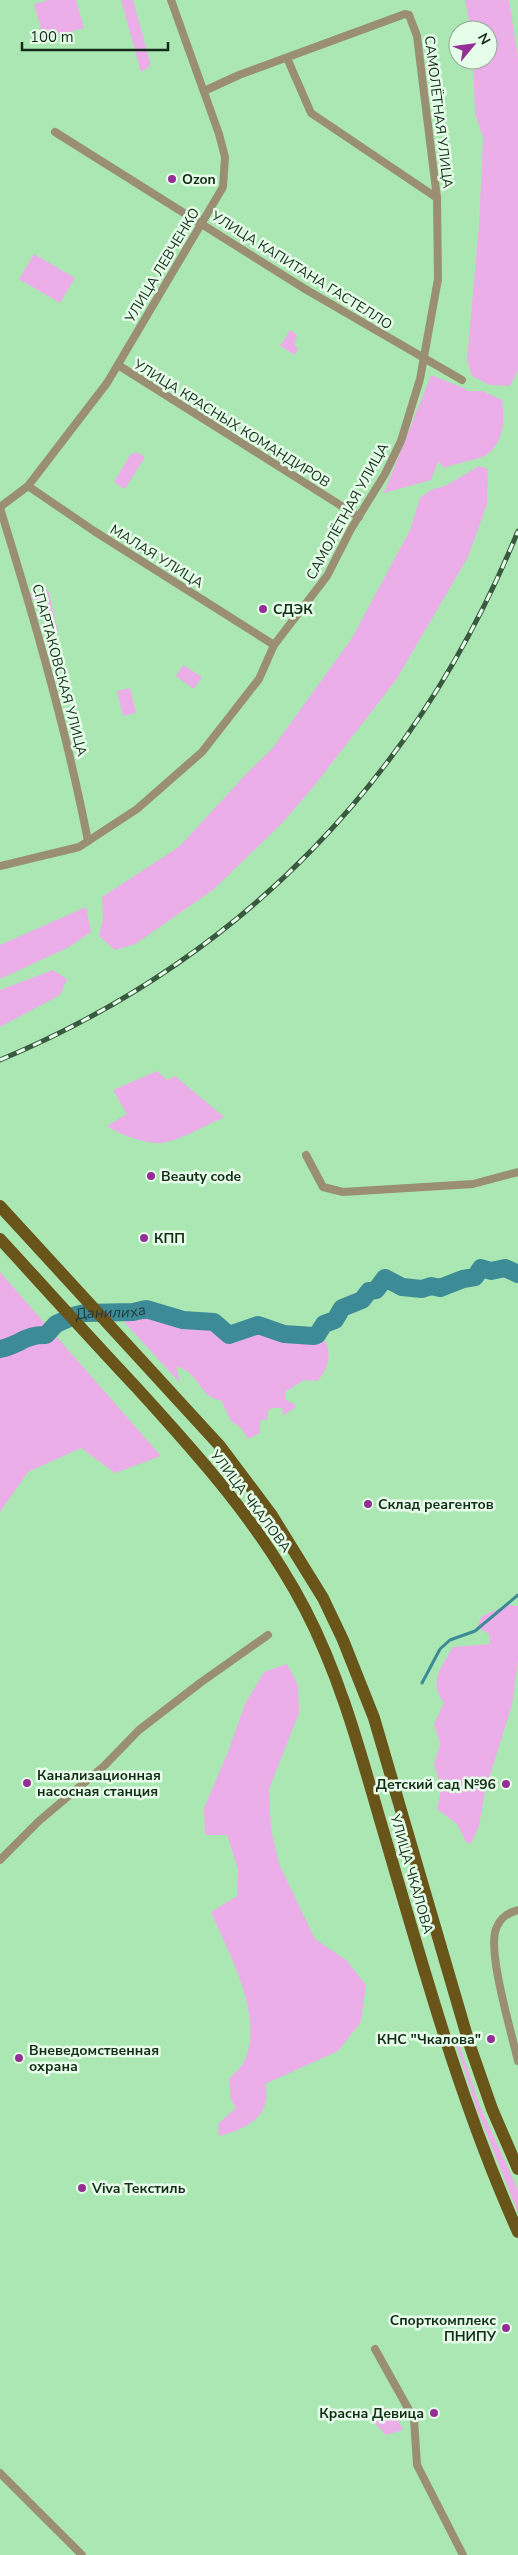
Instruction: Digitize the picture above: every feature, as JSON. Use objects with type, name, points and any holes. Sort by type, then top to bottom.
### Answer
[{"type":"main road","name":"УЛИЦА ЧКАЛОВА","points":[[0,1206],[220,1446],[271,1514],[300,1557],[343,1640],[374,1718],[469,2043],[492,2110],[518,2168]]},
{"type":"main road","name":"УЛИЦА ЧКАЛОВА","points":[[0,1239],[204,1461],[255,1527],[305,1609],[323,1648],[352,1725],[446,2047],[492,2172],[518,2232]]},
{"type":"street","name":"УЛИЦА ЛЕВЧЕНКО","points":[[0,507],[28,486],[118,365],[223,187],[226,172],[225,158],[204,91],[171,0]]},
{"type":"street","name":"САМОЛЁТНАЯ УЛИЦА","points":[[0,866],[79,848],[136,809],[202,752],[259,679],[274,645],[328,576],[359,517],[385,474],[401,441],[420,379],[438,279],[437,198],[417,36],[409,15],[405,14],[287,58]]},
{"type":"street","points":[[204,91],[287,58],[311,113],[437,198]]},
{"type":"street","name":"УЛИЦА КАПИТАНА ГАСТЕЛЛО","points":[[54,132],[297,284],[462,380]]},
{"type":"street","name":"УЛИЦА КРАСНЫХ КОМАНДИРОВ","points":[[118,365],[359,517]]},
{"type":"street","name":"МАЛАЯ УЛИЦА","points":[[28,486],[94,531],[274,645]]},
{"type":"street","name":"СПАРТАКОВСКАЯ УЛИЦА","points":[[0,507],[23,582],[67,746],[88,841]]},
{"type":"street","points":[[306,1156],[323,1187],[343,1192],[465,1184],[493,1180],[518,1172]]},
{"type":"street","points":[[0,1860],[28,1831],[104,1766],[139,1730],[200,1683],[268,1636]]},
{"type":"street","points":[[518,1910],[503,1917],[495,1930],[494,1940],[500,1983],[518,2061]]},
{"type":"street","points":[[375,2349],[414,2419],[417,2465],[463,2555]]},
{"type":"street","points":[[0,2473],[82,2555]]},
{"type":"shaded area","points":[[49,0],[76,0],[84,28],[44,39],[34,4]]},
{"type":"shaded area","points":[[121,0],[133,0],[150,62],[149,67],[141,72]]},
{"type":"shaded area","points":[[465,0],[509,0],[518,58],[518,370],[510,386],[490,385],[472,376],[467,360],[479,225],[483,138],[475,113],[473,70],[498,70],[498,20],[469,20]]},
{"type":"shaded area","points":[[34,254],[75,278],[60,303],[19,279]]},
{"type":"shaded area","points":[[290,330],[297,335],[295,345],[298,349],[295,355],[280,346]]},
{"type":"shaded area","points":[[431,375],[466,389],[466,391],[482,391],[502,400],[503,423],[500,438],[485,456],[444,468],[438,461],[431,480],[384,493]]},
{"type":"shaded area","points":[[136,452],[145,457],[125,489],[114,482],[130,455]]},
{"type":"shaded area","points":[[479,466],[488,469],[487,504],[468,557],[396,680],[314,786],[283,822],[213,890],[135,944],[115,950],[99,936],[103,918],[102,897],[179,847],[249,771],[272,749],[352,638],[410,530],[420,498],[431,490],[447,485]]},
{"type":"shaded area","points":[[48,590],[58,631],[51,633],[40,627],[47,621],[42,601],[31,599],[30,593]]},
{"type":"shaded area","points":[[183,665],[202,677],[194,689],[176,676]]},
{"type":"shaded area","points":[[130,688],[136,713],[123,716],[117,691]]},
{"type":"shaded area","points":[[86,907],[91,932],[69,947],[0,979],[0,945]]},
{"type":"shaded area","points":[[53,970],[67,979],[60,995],[0,1027],[0,990]]},
{"type":"shaded area","points":[[157,1071],[167,1080],[175,1076],[224,1117],[183,1137],[159,1143],[132,1138],[107,1126],[127,1114],[113,1090]]},
{"type":"shaded area","points":[[0,1272],[161,1456],[115,1473],[81,1448],[28,1472],[0,1512]]},
{"type":"shaded area","points":[[146,1311],[185,1323],[213,1325],[226,1338],[260,1328],[284,1337],[301,1338],[309,1342],[316,1339],[325,1341],[329,1351],[328,1362],[324,1373],[317,1381],[304,1380],[285,1392],[286,1400],[296,1405],[295,1408],[283,1415],[282,1408],[271,1408],[268,1411],[267,1420],[263,1419],[260,1421],[260,1433],[248,1439],[241,1428],[231,1421],[221,1400],[208,1395],[190,1373],[176,1367],[180,1383],[117,1314],[134,1314]]},
{"type":"shaded area","points":[[508,1605],[518,1606],[518,1660],[512,1705],[485,1791],[479,1826],[471,1844],[466,1842],[457,1824],[437,1809],[441,1788],[434,1764],[440,1744],[434,1724],[444,1703],[439,1695],[437,1681],[441,1668],[453,1647],[490,1644],[489,1634],[477,1627],[482,1616]]},
{"type":"shaded area","points":[[287,1664],[298,1685],[299,1713],[269,1789],[271,1829],[279,1864],[315,1939],[346,1960],[366,1985],[361,2022],[338,2051],[265,2084],[265,2105],[255,2120],[238,2130],[219,2136],[218,2124],[236,2108],[231,2100],[229,2079],[242,2065],[249,2048],[251,2029],[243,1987],[211,1912],[237,1896],[238,1869],[227,1835],[205,1835],[204,1808],[228,1752],[245,1704],[264,1672]]},
{"type":"shaded area","points":[[459,2043],[480,2106],[518,2190],[518,2213],[476,2107],[456,2044]]},
{"type":"shaded area","points":[[381,2405],[396,2415],[403,2430],[386,2435],[374,2422],[371,2413]]},
{"type":"waterway","name":"Данилиха","points":[[0,1349],[33,1336],[46,1335],[56,1324],[76,1315],[85,1313],[133,1312],[146,1309],[183,1320],[214,1322],[229,1335],[258,1325],[284,1334],[314,1336],[317,1335],[324,1324],[335,1320],[342,1308],[362,1300],[369,1291],[376,1290],[385,1278],[402,1287],[422,1289],[431,1286],[440,1288],[463,1279],[475,1277],[481,1268],[491,1271],[505,1268],[518,1274]]},
{"type":"waterway","points":[[422,1683],[440,1649],[450,1640],[475,1631],[518,1595]]},
{"type":"railway","points":[[0,1060],[88,1018],[170,969],[245,912],[313,849],[374,779],[429,702],[477,620],[518,531]]},
{"type":"place","name":"Ozon","points":[[172,179]]},
{"type":"place","name":"СДЭК","points":[[263,609]]},
{"type":"place","name":"Beauty code","points":[[151,1176]]},
{"type":"place","name":"КПП","points":[[144,1238]]},
{"type":"place","name":"Склад реагентов","points":[[368,1504]]},
{"type":"place","name":"Канализационная насосная станция","points":[[27,1783]]},
{"type":"place","name":"Детский сад №96","points":[[506,1784]]},
{"type":"place","name":"КНС \"Чкалова\"","points":[[491,2039]]},
{"type":"place","name":"Вневедомственная охрана","points":[[19,2058]]},
{"type":"place","name":"Viva Текстиль","points":[[82,2188]]},
{"type":"place","name":"Спорткомплекс ПНИПУ","points":[[506,2328]]},
{"type":"place","name":"Красна Девица","points":[[434,2413]]}]
